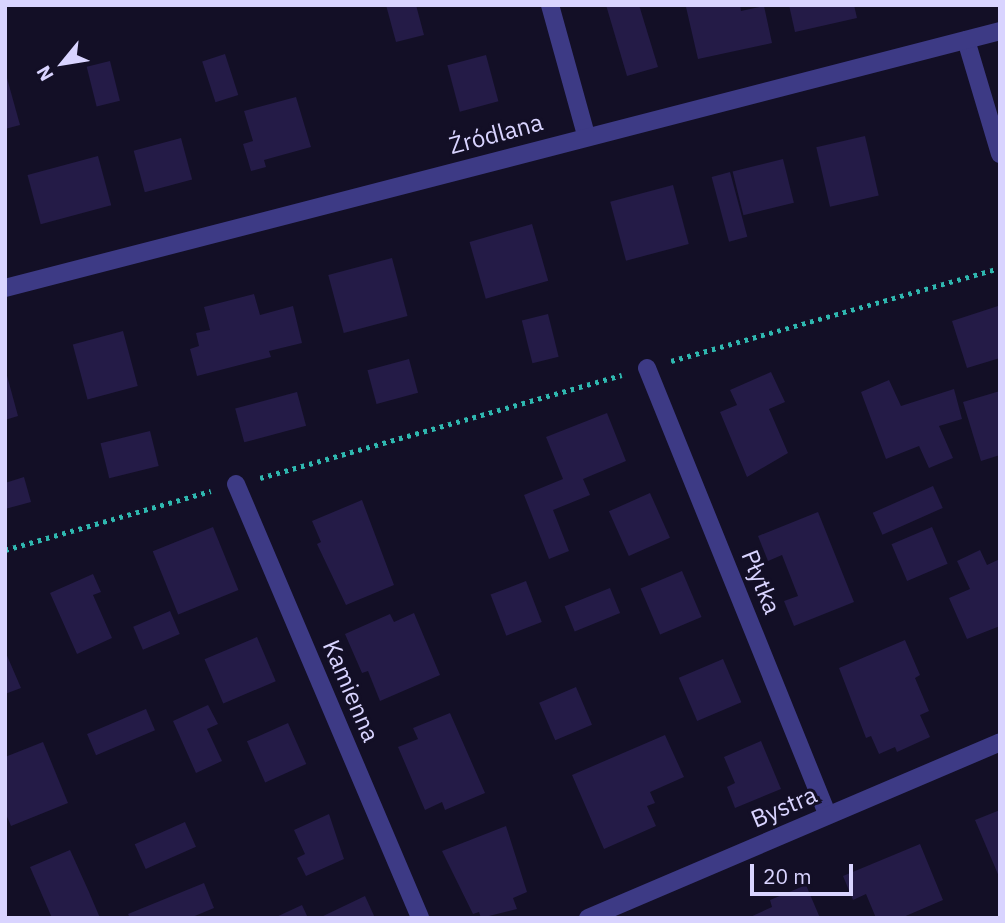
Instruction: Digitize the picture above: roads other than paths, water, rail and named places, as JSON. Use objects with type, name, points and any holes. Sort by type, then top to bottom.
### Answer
[{"type":"street","points":[[550,5],[586,135]]},
{"type":"street","name":"Źródlana","points":[[5,288],[586,135],[1000,31]]},
{"type":"street","points":[[967,40],[1000,154]]},
{"type":"street","name":"Płytka","points":[[648,368],[828,815]]},
{"type":"street","name":"Kamienna","points":[[236,484],[420,918]]},
{"type":"street","name":"Bystra","points":[[589,918],[1000,742]]}]
